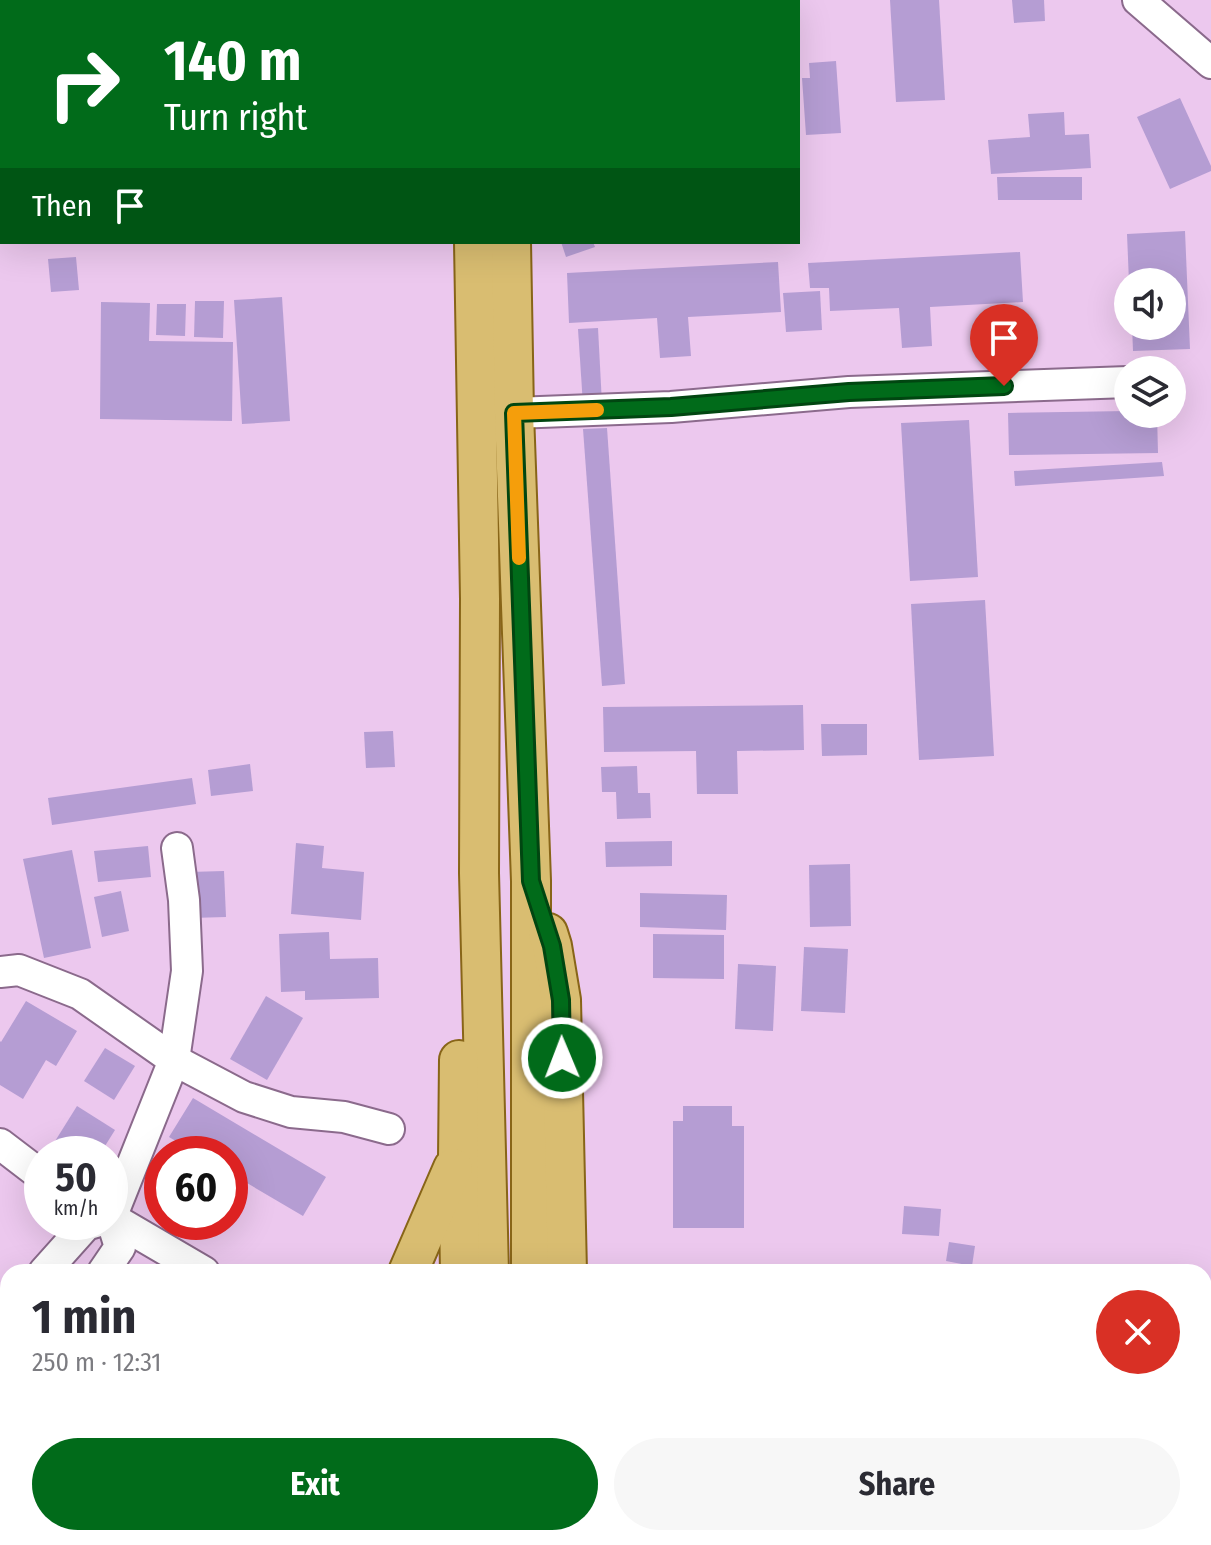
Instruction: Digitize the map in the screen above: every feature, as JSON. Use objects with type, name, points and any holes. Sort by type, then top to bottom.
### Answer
[{"type":"main road","points":[[474,244],[480,599],[479,873],[489,1264]]},
{"type":"main road","points":[[511,244],[531,881],[531,1264]]},
{"type":"main road","points":[[460,1264],[460,921],[479,873]]},
{"type":"main road","points":[[531,881],[552,946],[561,1000],[567,1264]]},
{"type":"main road","points":[[412,1264],[458,1158]]},
{"type":"street","points":[[1138,0],[1211,63]]},
{"type":"street","points":[[514,413],[671,407],[849,392],[1114,383]]},
{"type":"street","points":[[128,1169],[174,1060],[187,971],[184,900],[177,848]]},
{"type":"street","points":[[0,972],[19,970],[80,994],[174,1060],[244,1097],[291,1112],[344,1117],[389,1129]]},
{"type":"street","points":[[0,1144],[24,1162]]},
{"type":"street","points":[[128,1230],[189,1264]]},
{"type":"street","points":[[51,1264],[73,1240]]},
{"type":"street","points":[[108,1264],[120,1247],[117,1240]]},
{"type":"building","points":[[890,0],[939,0],[945,100],[896,102]]},
{"type":"building","points":[[1012,0],[1044,0],[1045,21],[1014,23]]},
{"type":"building","points":[[836,61],[841,133],[806,135],[802,78],[810,78],[809,63]]},
{"type":"building","points":[[1180,98],[1211,171],[1170,189],[1137,117]]},
{"type":"building","points":[[1064,112],[1065,135],[1089,134],[1091,168],[991,174],[988,140],[1030,137],[1028,114]]},
{"type":"building","points":[[997,177],[1082,177],[1082,200],[998,200]]},
{"type":"building","points":[[1185,231],[1190,349],[1133,351],[1133,340],[1186,340],[1186,268],[1128,268],[1127,234]]},
{"type":"building","points":[[562,244],[594,244],[595,247],[566,257]]},
{"type":"building","points":[[1020,252],[1023,302],[930,307],[932,346],[902,348],[899,308],[830,311],[829,288],[810,288],[808,263]]},
{"type":"building","points":[[76,257],[79,290],[51,292],[48,259]]},
{"type":"building","points":[[778,262],[781,312],[688,317],[691,356],[660,358],[657,318],[569,323],[567,273]]},
{"type":"building","points":[[820,291],[822,330],[786,332],[783,293]]},
{"type":"building","points":[[282,297],[290,421],[242,424],[234,300]]},
{"type":"building","points":[[195,301],[224,301],[223,338],[194,337]]},
{"type":"building","points":[[101,302],[150,303],[149,341],[233,342],[232,421],[100,419]]},
{"type":"building","points":[[157,304],[186,304],[185,336],[156,335]]},
{"type":"building","points":[[598,328],[602,404],[583,405],[578,329]]},
{"type":"building","points":[[1114,411],[1114,428],[1157,428],[1158,453],[1009,455],[1008,413]]},
{"type":"building","points":[[969,420],[978,577],[910,581],[901,423]]},
{"type":"building","points":[[607,428],[625,684],[602,686],[583,429]]},
{"type":"building","points":[[1162,462],[1164,476],[1015,486],[1014,471]]},
{"type":"building","points":[[985,600],[994,756],[919,760],[911,604]]},
{"type":"building","points":[[803,705],[804,750],[737,751],[738,794],[697,794],[696,751],[604,752],[603,707]]},
{"type":"building","points":[[821,724],[867,724],[867,755],[822,756]]},
{"type":"building","points":[[393,731],[395,767],[366,768],[364,732]]},
{"type":"building","points":[[250,764],[253,791],[211,796],[208,770]]},
{"type":"building","points":[[637,766],[638,793],[650,793],[651,818],[617,819],[616,792],[602,792],[601,767]]},
{"type":"building","points":[[192,778],[196,804],[52,825],[48,798]]},
{"type":"building","points":[[672,841],[672,866],[606,867],[605,842]]},
{"type":"building","points":[[296,843],[324,846],[322,868],[364,872],[361,920],[291,914]]},
{"type":"building","points":[[148,846],[151,877],[98,882],[94,851]]},
{"type":"building","points":[[72,850],[91,948],[44,958],[23,859]]},
{"type":"building","points":[[850,864],[851,926],[810,927],[809,865]]},
{"type":"building","points":[[224,871],[226,917],[191,918],[189,872]]},
{"type":"building","points":[[121,891],[129,931],[102,937],[94,897]]},
{"type":"building","points":[[640,893],[727,895],[726,930],[640,927]]},
{"type":"building","points":[[329,932],[330,959],[378,958],[379,998],[305,1000],[305,991],[281,992],[279,934]]},
{"type":"building","points":[[653,934],[724,935],[724,979],[653,978]]},
{"type":"building","points":[[804,947],[848,949],[845,1013],[801,1011]]},
{"type":"building","points":[[738,964],[776,966],[773,1031],[735,1029]]},
{"type":"building","points":[[266,996],[303,1018],[267,1080],[230,1059]]},
{"type":"building","points":[[26,1001],[77,1031],[56,1066],[46,1060],[23,1099],[0,1085],[0,1041]]},
{"type":"building","points":[[105,1048],[135,1066],[114,1100],[84,1081]]},
{"type":"building","points":[[193,1098],[326,1177],[303,1216],[248,1184],[248,1136],[170,1136]]},
{"type":"building","points":[[77,1106],[115,1130],[111,1136],[58,1136]]},
{"type":"building","points":[[683,1106],[732,1106],[732,1126],[744,1126],[744,1228],[673,1228],[673,1121],[683,1121]]},
{"type":"building","points":[[904,1206],[941,1209],[939,1236],[902,1234]]},
{"type":"building","points":[[949,1242],[975,1246],[972,1264],[946,1261]]},
{"type":"slow traffic","points":[[519,558],[514,413],[597,410]]},
{"type":"route","points":[[562,1058],[561,1000],[552,946],[531,881],[514,413],[671,407],[849,392],[1004,386]]}]
